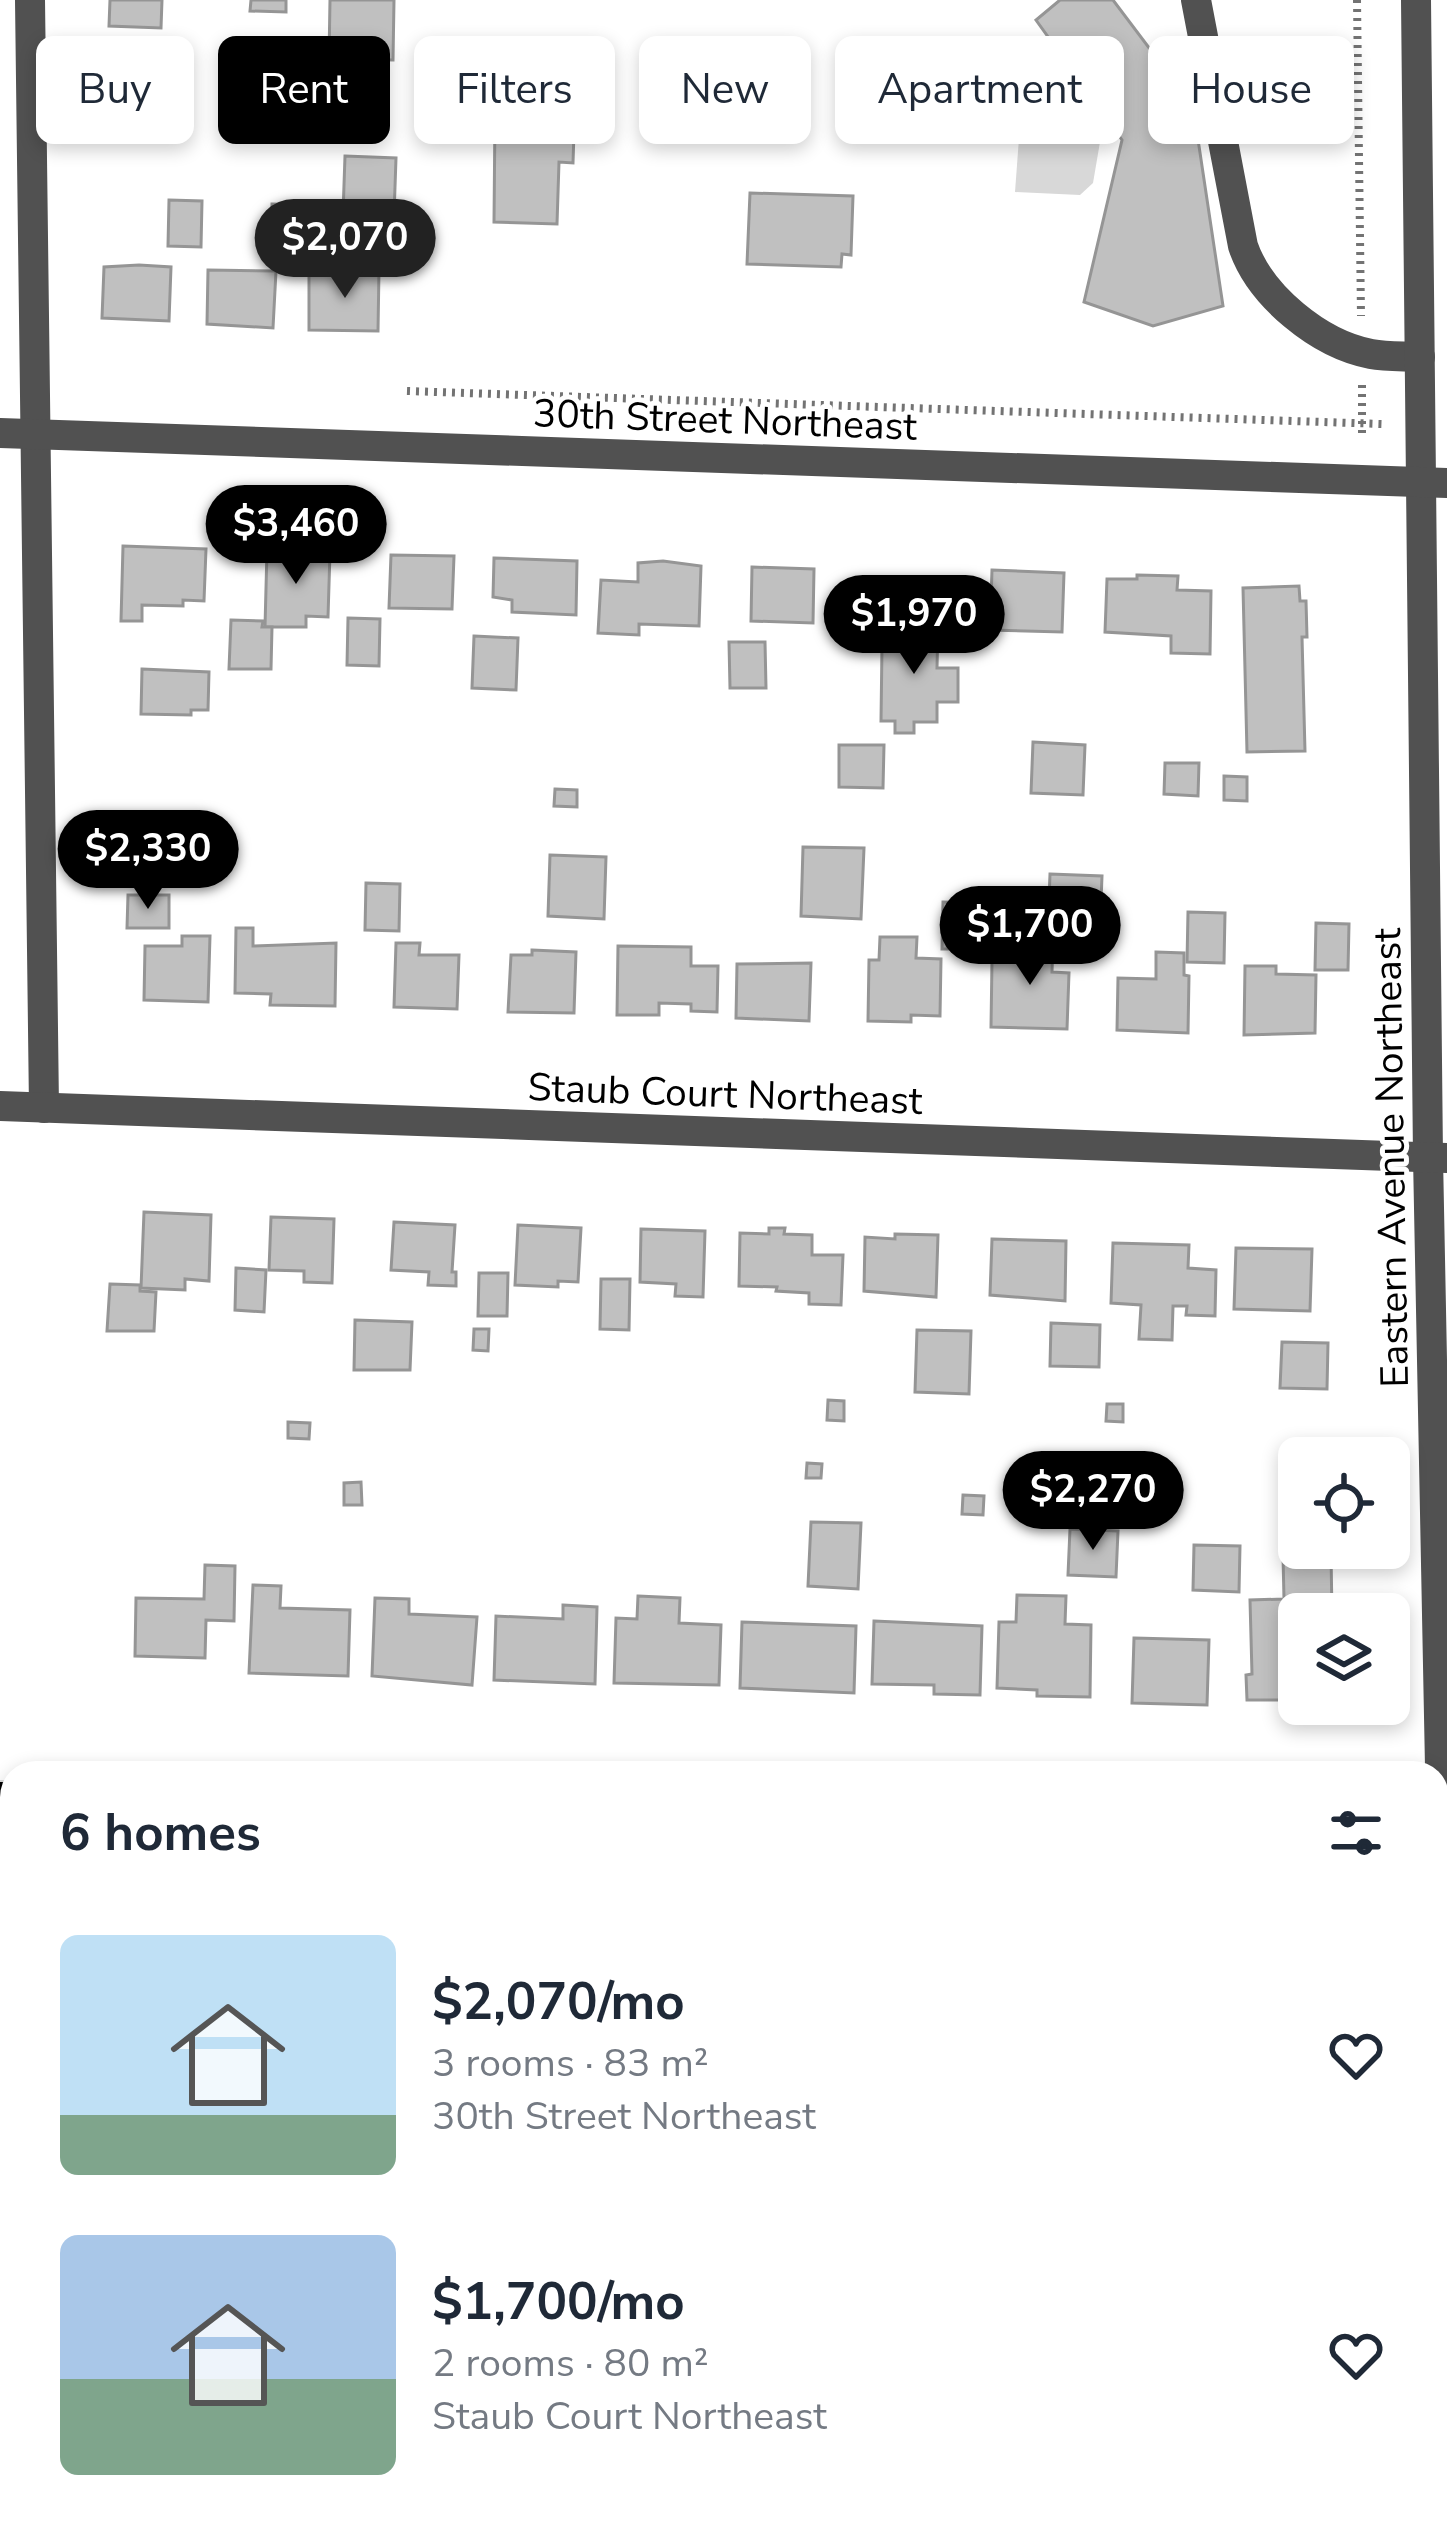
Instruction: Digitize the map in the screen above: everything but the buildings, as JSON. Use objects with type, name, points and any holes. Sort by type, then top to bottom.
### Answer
[{"type":"street","points":[[30,0],[44,1108]]},
{"type":"street","points":[[1196,0],[1250,267],[1278,303],[1334,339],[1361,351],[1420,357]]},
{"type":"street","name":"Eastern Avenue Northeast","points":[[1416,0],[1420,357],[1434,482],[1441,1761]]},
{"type":"street","name":"30th Street Northeast","points":[[0,434],[1434,482]]},
{"type":"street","name":"Staub Court Northeast","points":[[0,1106],[1437,1158]]},
{"type":"path","points":[[1357,0],[1362,439]]},
{"type":"path","points":[[407,391],[1382,424]]},
{"type":"shaded area","points":[[1019,144],[1100,144],[1093,183],[1080,195],[1015,192]]}]
